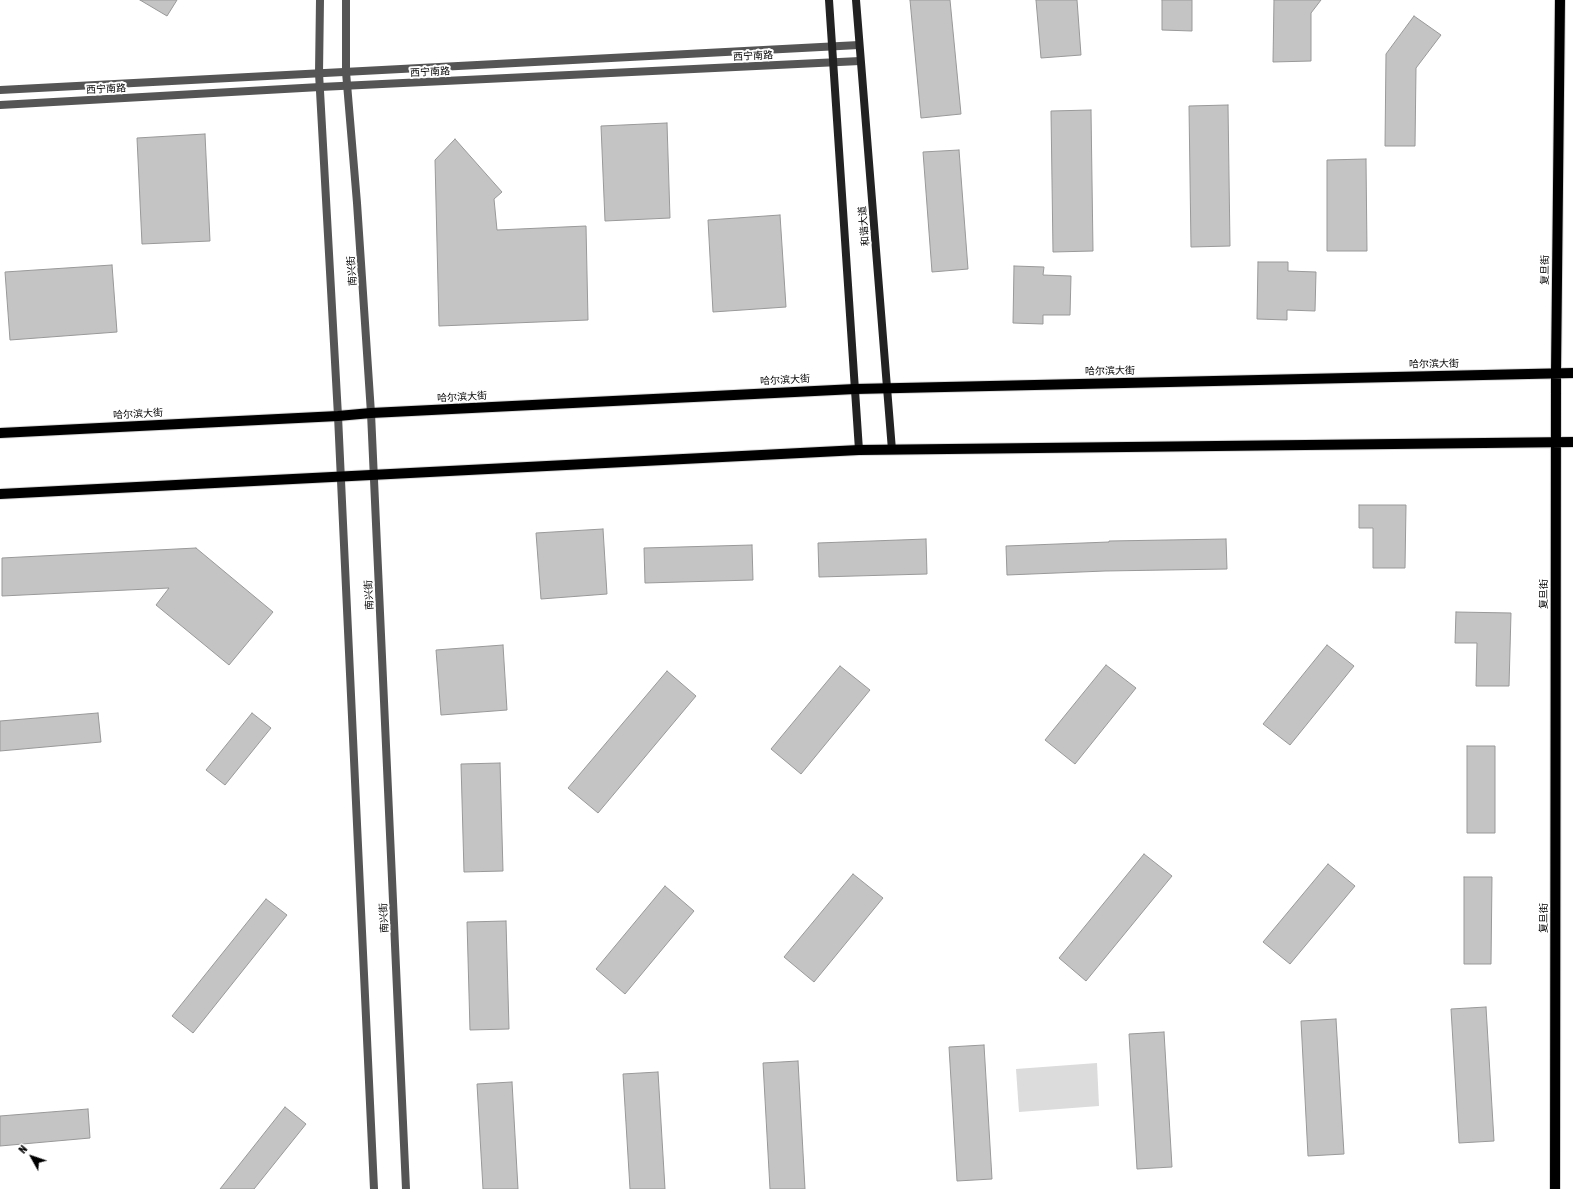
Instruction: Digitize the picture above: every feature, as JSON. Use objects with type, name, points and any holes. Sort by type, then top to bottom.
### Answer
[{"type":"main road","name":"和谐大道","points":[[829,0],[859,450]]},
{"type":"main road","name":"和谐大道","points":[[856,0],[892,450]]},
{"type":"main road","name":"复旦街","points":[[1555,1189],[1556,373],[1560,0]]},
{"type":"main road","name":"哈尔滨大街","points":[[0,433],[855,389],[1573,373]]},
{"type":"main road","points":[[0,494],[859,450],[1573,442]]},
{"type":"street","points":[[320,0],[319,73],[338,416],[374,1189]]},
{"type":"street","name":"南兴街","points":[[346,0],[346,72],[372,413],[406,1189]]},
{"type":"street","name":"西宁南路","points":[[0,90],[859,45]]},
{"type":"street","name":"西宁南路","points":[[0,105],[320,87],[860,61]]},
{"type":"shaded area","points":[[1097,1063],[1099,1106],[1019,1112],[1016,1069]]},
{"type":"building","points":[[140,0],[177,0],[167,16]]},
{"type":"building","points":[[910,0],[950,0],[961,114],[921,118]]},
{"type":"building","points":[[1036,0],[1077,0],[1081,55],[1041,58]]},
{"type":"building","points":[[1162,0],[1192,0],[1192,31],[1162,30]]},
{"type":"building","points":[[1274,0],[1321,0],[1311,13],[1311,61],[1273,62]]},
{"type":"building","points":[[1414,16],[1441,35],[1416,68],[1415,146],[1385,146],[1386,54]]},
{"type":"building","points":[[1228,105],[1230,246],[1191,247],[1189,106]]},
{"type":"building","points":[[1091,110],[1093,251],[1053,252],[1051,111]]},
{"type":"building","points":[[667,123],[670,218],[605,221],[601,126]]},
{"type":"building","points":[[205,134],[210,241],[142,244],[137,138]]},
{"type":"building","points":[[455,139],[502,192],[494,199],[497,230],[586,226],[588,320],[439,326],[435,160]]},
{"type":"building","points":[[959,150],[968,269],[932,272],[923,152]]},
{"type":"building","points":[[1366,159],[1367,251],[1327,251],[1327,160]]},
{"type":"building","points":[[780,215],[786,307],[713,312],[708,220]]},
{"type":"building","points":[[1258,262],[1288,262],[1288,271],[1316,272],[1315,311],[1287,310],[1287,320],[1257,319]]},
{"type":"building","points":[[112,265],[117,332],[10,340],[5,272]]},
{"type":"building","points":[[1014,266],[1044,267],[1043,275],[1071,276],[1070,315],[1043,315],[1043,324],[1013,323]]},
{"type":"building","points":[[1359,505],[1406,505],[1405,568],[1373,568],[1373,528],[1359,528]]},
{"type":"building","points":[[603,529],[607,594],[541,599],[536,533]]},
{"type":"building","points":[[926,539],[927,574],[819,577],[818,543]]},
{"type":"building","points":[[1226,539],[1227,569],[1105,571],[1007,575],[1006,546],[1109,541]]},
{"type":"building","points":[[752,545],[753,580],[645,583],[644,548]]},
{"type":"building","points":[[196,548],[273,612],[229,665],[156,605],[169,588],[2,596],[2,558]]},
{"type":"building","points":[[1456,612],[1511,613],[1509,686],[1476,686],[1477,643],[1455,643]]},
{"type":"building","points":[[503,645],[507,710],[441,715],[436,650]]},
{"type":"building","points":[[1327,645],[1354,666],[1290,745],[1263,724]]},
{"type":"building","points":[[1106,665],[1136,688],[1075,764],[1045,740]]},
{"type":"building","points":[[840,666],[870,690],[801,774],[771,749]]},
{"type":"building","points":[[667,671],[696,696],[598,813],[568,788]]},
{"type":"building","points":[[98,713],[101,742],[0,751],[0,721]]},
{"type":"building","points":[[252,713],[271,728],[225,785],[206,770]]},
{"type":"building","points":[[1467,746],[1495,746],[1495,833],[1467,833]]},
{"type":"building","points":[[500,763],[503,871],[464,872],[461,764]]},
{"type":"building","points":[[1144,854],[1172,876],[1086,981],[1059,958]]},
{"type":"building","points":[[1328,864],[1355,886],[1290,964],[1263,942]]},
{"type":"building","points":[[853,874],[883,898],[814,982],[784,957]]},
{"type":"building","points":[[1464,877],[1492,877],[1491,964],[1464,964]]},
{"type":"building","points":[[665,886],[694,911],[625,994],[596,969]]},
{"type":"building","points":[[266,899],[287,915],[193,1033],[172,1016]]},
{"type":"building","points":[[506,921],[509,1029],[470,1030],[467,922]]},
{"type":"building","points":[[1486,1007],[1494,1141],[1459,1143],[1451,1009]]},
{"type":"building","points":[[1336,1019],[1344,1154],[1308,1156],[1301,1021]]},
{"type":"building","points":[[1164,1032],[1172,1167],[1137,1169],[1129,1034]]},
{"type":"building","points":[[984,1045],[992,1179],[957,1181],[949,1047]]},
{"type":"building","points":[[798,1061],[805,1189],[770,1189],[763,1063]]},
{"type":"building","points":[[658,1072],[665,1189],[630,1189],[623,1074]]},
{"type":"building","points":[[512,1082],[518,1189],[483,1189],[477,1084]]},
{"type":"building","points":[[285,1107],[306,1124],[254,1189],[220,1189]]},
{"type":"building","points":[[88,1109],[90,1138],[0,1146],[0,1116]]}]
